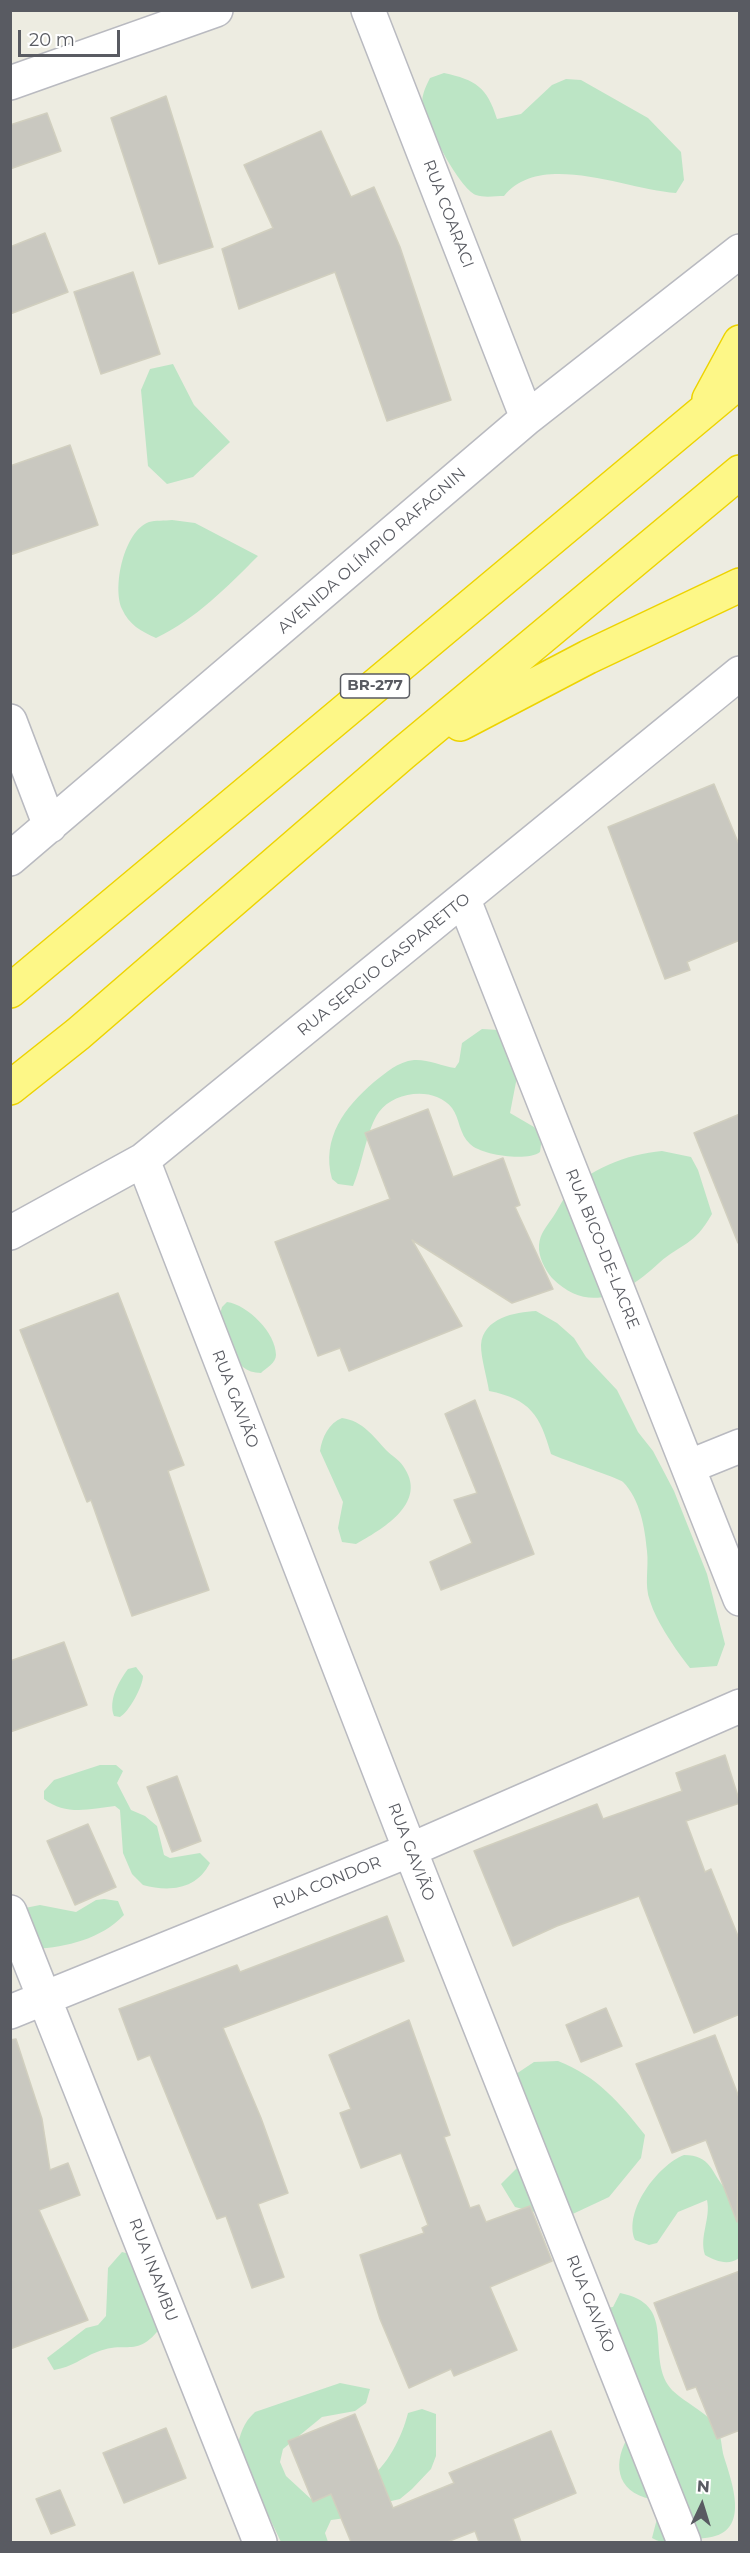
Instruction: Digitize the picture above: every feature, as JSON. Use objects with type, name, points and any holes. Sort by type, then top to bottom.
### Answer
[{"type":"highway","points":[[702,413],[740,342]]},
{"type":"highway","name":"BR-277","points":[[10,991],[740,381]]},
{"type":"highway","points":[[10,1088],[78,1035],[402,754],[740,472]]},
{"type":"highway","points":[[402,754],[588,657],[740,585]]},
{"type":"street","points":[[10,83],[216,10]]},
{"type":"street","name":"RUA COARACI","points":[[368,10],[527,418]]},
{"type":"street","name":"AVENIDA OLÍMPIO RAFAGNIN","points":[[10,859],[527,418],[740,251]]},
{"type":"street","name":"RUA SERGIO GASPARETTO","points":[[10,1233],[143,1160],[464,900],[618,770],[740,673]]},
{"type":"street","points":[[10,721],[50,826]]},
{"type":"street","name":"RUA BICO-DE-LACRE","points":[[464,900],[740,1599]]},
{"type":"street","name":"RUA GAVIÃO","points":[[143,1160],[410,1850],[684,2542]]},
{"type":"street","points":[[688,1467],[740,1446]]},
{"type":"street","name":"RUA CONDOR","points":[[10,2012],[410,1850],[740,1706]]},
{"type":"street","name":"RUA INAMBU","points":[[10,1912],[260,2542]]},
{"type":"green space","points":[[444,73],[472,82],[479,87],[489,99],[497,119],[521,114],[552,85],[566,79],[581,80],[648,118],[681,152],[684,180],[676,193],[586,176],[562,174],[540,176],[520,183],[504,196],[476,195],[453,170],[423,109],[423,97],[430,78]]},
{"type":"green space","points":[[173,364],[194,405],[230,442],[193,477],[167,484],[148,466],[141,390],[150,369]]},
{"type":"green space","points":[[172,520],[195,523],[258,556],[198,612],[156,638],[136,627],[125,615],[119,599],[118,587],[122,561],[133,536],[140,527],[151,521]]},
{"type":"green space","points":[[482,1029],[499,1030],[517,1077],[510,1113],[534,1127],[542,1137],[540,1152],[525,1157],[515,1157],[476,1148],[466,1140],[455,1112],[445,1101],[436,1096],[415,1094],[394,1099],[379,1112],[371,1128],[353,1186],[338,1184],[332,1179],[329,1164],[333,1137],[345,1113],[363,1092],[392,1068],[408,1061],[424,1061],[455,1068],[459,1062],[462,1043]]},
{"type":"green space","points":[[662,1151],[691,1157],[698,1170],[712,1214],[705,1225],[693,1238],[621,1291],[594,1298],[580,1296],[566,1289],[547,1271],[539,1249],[542,1233],[565,1197],[584,1178],[596,1171],[622,1159]]},
{"type":"green space","points":[[227,1302],[244,1308],[252,1314],[271,1338],[276,1358],[261,1373],[243,1367],[232,1352],[220,1314]]},
{"type":"green space","points":[[536,1311],[557,1323],[574,1338],[586,1357],[617,1390],[638,1432],[653,1451],[674,1491],[707,1574],[725,1644],[717,1666],[690,1668],[657,1618],[647,1589],[647,1557],[643,1524],[638,1505],[629,1489],[619,1480],[551,1454],[542,1429],[531,1411],[514,1399],[489,1391],[481,1350],[487,1328],[501,1318]]},
{"type":"green space","points":[[342,1418],[356,1422],[367,1430],[401,1464],[410,1482],[410,1494],[398,1514],[356,1544],[342,1542],[338,1528],[343,1502],[320,1451],[327,1431],[333,1423]]},
{"type":"green space","points":[[136,1667],[143,1676],[138,1692],[124,1714],[120,1717],[114,1716],[112,1704],[118,1685],[128,1669]]},
{"type":"green space","points":[[100,1765],[116,1765],[123,1771],[117,1783],[131,1810],[145,1816],[157,1826],[164,1855],[170,1858],[200,1853],[210,1863],[197,1879],[190,1884],[172,1888],[143,1885],[132,1874],[123,1853],[120,1810],[115,1806],[87,1810],[61,1808],[44,1799],[44,1791],[54,1780]]},
{"type":"green space","points":[[96,1900],[118,1901],[124,1915],[94,1936],[71,1944],[47,1948],[35,1949],[10,1911],[40,1905],[76,1912]]},
{"type":"green space","points":[[558,2061],[585,2074],[607,2092],[645,2135],[641,2158],[609,2197],[562,2219],[515,2207],[501,2184],[517,2168],[514,2141],[516,2074],[534,2062]]},
{"type":"green space","points":[[684,2155],[705,2161],[724,2187],[739,2190],[739,2258],[731,2262],[722,2262],[705,2255],[703,2241],[708,2214],[707,2200],[678,2212],[657,2243],[649,2245],[635,2240],[634,2216],[645,2190],[664,2168]]},
{"type":"green space","points":[[122,2252],[133,2255],[163,2324],[154,2335],[139,2346],[107,2349],[54,2370],[47,2358],[86,2328],[98,2325],[106,2316],[108,2268]]},
{"type":"green space","points":[[620,2293],[638,2299],[649,2307],[658,2330],[662,2372],[668,2385],[711,2420],[718,2430],[732,2482],[735,2508],[728,2528],[719,2535],[671,2543],[652,2538],[659,2511],[651,2499],[630,2490],[620,2474],[621,2455],[630,2434],[599,2309],[613,2307]]},
{"type":"green space","points":[[340,2383],[370,2389],[366,2403],[355,2411],[322,2417],[283,2449],[280,2462],[286,2476],[311,2499],[353,2487],[374,2475],[393,2451],[408,2413],[422,2409],[436,2414],[436,2456],[431,2469],[400,2499],[387,2502],[360,2516],[331,2520],[325,2533],[328,2542],[281,2542],[237,2450],[241,2434],[255,2412]]},
{"type":"building","points":[[166,96],[213,247],[159,264],[111,118]]},
{"type":"building","points":[[47,113],[61,151],[10,169],[10,125]]},
{"type":"building","points":[[321,131],[351,197],[374,187],[400,247],[451,400],[387,421],[335,272],[239,309],[222,249],[273,228],[244,165]]},
{"type":"building","points":[[45,233],[68,292],[10,314],[10,247]]},
{"type":"building","points":[[133,272],[160,354],[101,374],[74,292]]},
{"type":"building","points":[[70,445],[98,525],[10,555],[10,466]]},
{"type":"building","points":[[714,784],[740,847],[740,940],[687,962],[690,970],[665,979],[608,827]]},
{"type":"building","points":[[428,1109],[453,1177],[503,1158],[520,1205],[515,1207],[553,1289],[512,1303],[412,1240],[462,1326],[349,1371],[340,1348],[318,1356],[275,1242],[390,1199],[365,1133]]},
{"type":"building","points":[[740,1114],[740,1243],[738,1243],[694,1133]]},
{"type":"building","points":[[118,1293],[184,1465],[168,1471],[209,1590],[132,1616],[91,1500],[87,1502],[20,1330]]},
{"type":"building","points":[[475,1400],[534,1554],[441,1590],[430,1562],[472,1543],[454,1500],[477,1493],[445,1414]]},
{"type":"building","points":[[64,1642],[87,1705],[10,1732],[10,1661]]},
{"type":"building","points":[[725,1755],[740,1803],[686,1821],[705,1872],[711,1869],[740,1941],[740,2014],[694,2033],[639,1896],[557,1926],[513,1946],[474,1851],[597,1804],[603,1819],[682,1791],[676,1773]]},
{"type":"building","points":[[177,1776],[201,1841],[172,1852],[147,1787]]},
{"type":"building","points":[[88,1824],[116,1887],[75,1905],[47,1841]]},
{"type":"building","points":[[387,1916],[404,1961],[223,2028],[261,2118],[288,2193],[258,2204],[284,2277],[252,2288],[226,2216],[217,2219],[150,2055],[138,2060],[119,2009],[237,1965],[240,1972]]},
{"type":"building","points":[[606,2008],[622,2046],[581,2062],[566,2025]]},
{"type":"building","points":[[409,2020],[450,2135],[444,2137],[470,2208],[479,2205],[486,2222],[530,2206],[552,2261],[490,2287],[517,2350],[454,2376],[451,2369],[409,2388],[380,2319],[360,2255],[424,2233],[422,2228],[428,2225],[401,2153],[361,2168],[340,2113],[351,2109],[329,2055]]},
{"type":"building","points":[[715,2035],[740,2100],[737,2222],[706,2140],[672,2153],[636,2064]]},
{"type":"building","points":[[16,2039],[42,2119],[50,2170],[68,2163],[80,2195],[39,2210],[88,2320],[10,2349],[10,2040]]},
{"type":"building","points":[[740,2271],[740,2430],[717,2439],[696,2387],[687,2390],[654,2303]]},
{"type":"building","points":[[355,2414],[393,2508],[454,2483],[449,2473],[551,2431],[576,2493],[513,2519],[521,2542],[479,2542],[475,2531],[447,2542],[351,2542],[331,2494],[313,2502],[288,2441]]},
{"type":"building","points":[[166,2428],[186,2478],[124,2503],[103,2453]]},
{"type":"building","points":[[60,2490],[75,2525],[51,2534],[36,2499]]}]
